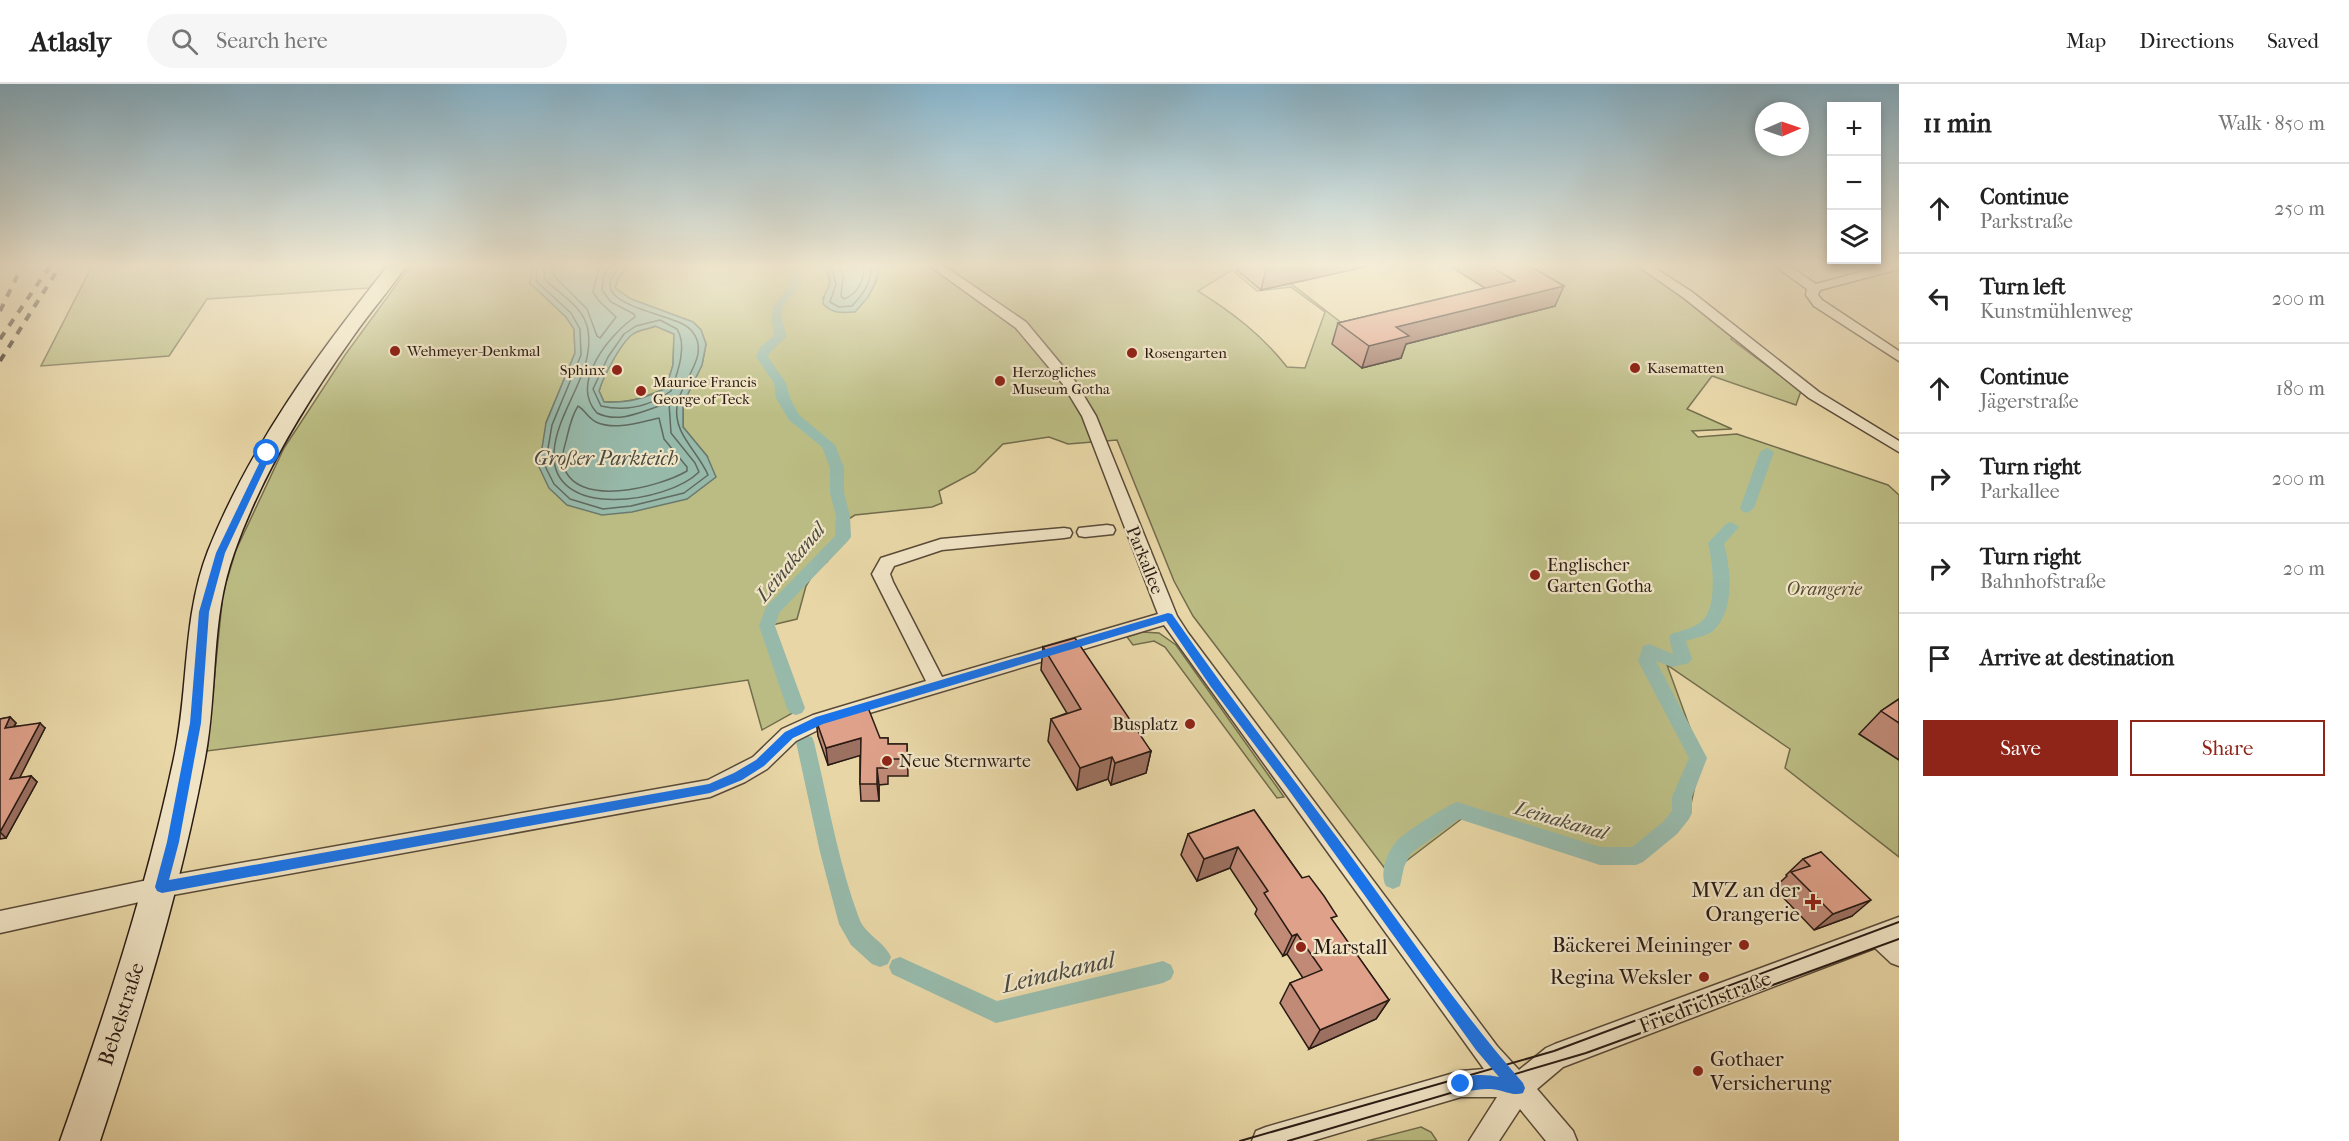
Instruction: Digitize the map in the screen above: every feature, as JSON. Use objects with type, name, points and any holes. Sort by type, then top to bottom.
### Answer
[{"type":"street","name":"Bebelstraße","points":[[80,1141],[162,887],[173,842],[195,723],[204,612],[220,553],[270,448],[324,366],[361,315]]},
{"type":"street","name":"Parkallee","points":[[1009,315],[1040,345],[1084,405],[1168,617],[1481,1046],[1563,1141]]},
{"type":"street","points":[[1714,315],[1815,395],[1899,447]]},
{"type":"street","points":[[1836,315],[1899,357]]},
{"type":"street","points":[[1085,532],[1107,530]]},
{"type":"street","points":[[937,684],[884,582],[881,574],[887,562],[941,544],[1064,533]]},
{"type":"street","points":[[0,922],[162,887],[685,795],[710,788],[738,776],[760,763],[789,735],[800,728],[937,684],[1168,617]]},
{"type":"street","points":[[1889,932],[1899,955]]},
{"type":"street","name":"Friedrichstraße","points":[[1483,1141],[1518,1088],[1556,1057],[1889,932]]},
{"type":"street","points":[[1266,1141],[1461,1084],[1490,1082],[1518,1088]]},
{"type":"green space","points":[[67,315],[196,315],[169,356],[41,366]]},
{"type":"green space","name":"Englischer Garten Gotha","points":[[374,315],[564,315],[574,329],[575,353],[546,423],[707,456],[683,427],[683,404],[702,365],[706,344],[701,330],[693,322],[675,315],[1233,315],[1267,345],[1287,367],[1305,368],[1324,315],[1332,315],[1360,337],[1389,348],[1517,315],[1706,315],[1733,336],[1731,339],[1801,391],[1796,405],[1712,376],[1687,409],[1732,429],[1692,431],[1698,437],[1737,434],[1888,485],[1899,495],[1899,857],[1785,768],[1790,749],[1667,665],[1701,758],[1689,813],[1637,858],[1599,858],[1530,834],[1464,817],[1389,874],[1193,616],[1174,581],[1117,440],[1068,444],[1049,437],[1003,444],[975,472],[939,491],[942,503],[932,507],[855,515],[847,520],[845,535],[827,562],[816,569],[806,586],[797,619],[772,625],[798,710],[762,730],[748,680],[611,700],[207,751],[223,593],[236,550],[284,448]]},
{"type":"green space","points":[[656,326],[674,334],[673,365],[666,388],[636,399],[604,402],[599,391],[618,352],[633,334]]},
{"type":"green space","points":[[1142,632],[1159,633],[1176,645],[1284,797],[1277,798],[1165,647],[1154,641],[1133,645],[1127,637]]},
{"type":"green space","points":[[1421,1127],[1431,1132],[1437,1141],[1367,1141]]},
{"type":"water","name":"Großer Parkteich","points":[[564,315],[675,315],[693,322],[701,330],[706,344],[702,365],[683,404],[683,427],[707,456],[716,477],[687,499],[632,512],[602,515],[567,505],[549,488],[539,467],[546,423],[575,353],[574,329]],"holes":[[[655,326],[674,334],[673,365],[666,388],[636,400],[604,402],[599,391],[613,360],[623,344],[635,333]]]},
{"type":"building","points":[[1370,315],[1444,315],[1396,327],[1409,336],[1369,346],[1338,323]]},
{"type":"building","points":[[1075,638],[1151,751],[1115,763],[1112,757],[1080,768],[1051,719],[1081,709],[1043,647]]},
{"type":"building","points":[[1899,699],[1899,723],[1881,711]]},
{"type":"building","points":[[867,705],[880,738],[888,738],[888,744],[907,744],[907,759],[887,759],[887,768],[877,768],[877,784],[860,784],[861,738],[826,748],[816,720]]},
{"type":"building","points":[[10,717],[5,728],[40,723],[10,779],[31,776],[0,832],[0,719]]},
{"type":"building","points":[[1254,810],[1302,878],[1309,876],[1324,896],[1337,916],[1331,918],[1389,1000],[1320,1030],[1290,983],[1322,970],[1297,934],[1292,936],[1264,893],[1268,891],[1238,847],[1204,859],[1188,834]]},
{"type":"building","points":[[1821,852],[1871,900],[1833,914],[1791,872],[1810,866],[1803,859]]},
{"type":"waterway","name":"Leinakanal","points":[[776,315],[780,337],[765,349],[762,357],[780,383],[783,398],[794,417],[828,445],[837,468],[837,493],[843,516],[843,537],[772,611],[767,626],[796,708]]},
{"type":"waterway","name":"Leinakanal","points":[[1747,508],[1767,452]]},
{"type":"waterway","name":"Leinakanal","points":[[1393,880],[1394,867],[1404,847],[1457,810],[1600,856],[1636,856],[1670,828],[1682,813],[1682,797],[1698,758],[1647,661],[1649,650],[1672,661],[1683,659],[1677,638],[1706,628],[1719,612],[1721,562],[1716,543],[1731,527]]},
{"type":"waterway","name":"Leinakanal","points":[[805,742],[830,852],[850,924],[859,938],[880,957]]},
{"type":"waterway","name":"Leinakanal","points":[[900,967],[996,1012],[1163,972]]},
{"type":"tram line","points":[[1240,1141],[1554,1051],[1899,922]]},
{"type":"tram line","points":[[1288,1141],[1586,1053],[1899,939]]},
{"type":"railway","points":[[0,339],[16,315]]},
{"type":"railway","points":[[0,361],[29,315]]},
{"type":"place","name":"Wehmeyer-Denkmal","points":[[395,351]]},
{"type":"place","name":"Rosengarten","points":[[1132,353]]},
{"type":"place","name":"Kasematten","points":[[1635,368]]},
{"type":"place","name":"Sphinx","points":[[617,370]]},
{"type":"place","name":"Herzogliches Museum Gotha","points":[[1000,381]]},
{"type":"place","name":"Maurice Francis George of Teck","points":[[641,391]]},
{"type":"place","name":"Englischer Garten Gotha","points":[[1535,575]]},
{"type":"place","name":"Busplatz","points":[[1190,724]]},
{"type":"place","name":"Neue Sternwarte","points":[[887,761]]},
{"type":"place","name":"MVZ an der Orangerie","points":[[1813,902]]},
{"type":"place","name":"Bäckerei Meininger","points":[[1744,945]]},
{"type":"place","name":"Marstall","points":[[1301,947]]},
{"type":"place","name":"Regina Weksler","points":[[1704,977]]},
{"type":"place","name":"Gothaer Versicherung","points":[[1698,1071]]},
{"type":"route","points":[[267,453],[220,553],[204,612],[192,744],[162,887],[224,878],[685,795],[710,788],[738,776],[760,763],[789,735],[820,720],[1168,617],[1481,1046],[1518,1088],[1490,1082],[1461,1084]]},
{"type":"park label","name":"Orangerie","points":[[1824,589]]}]
